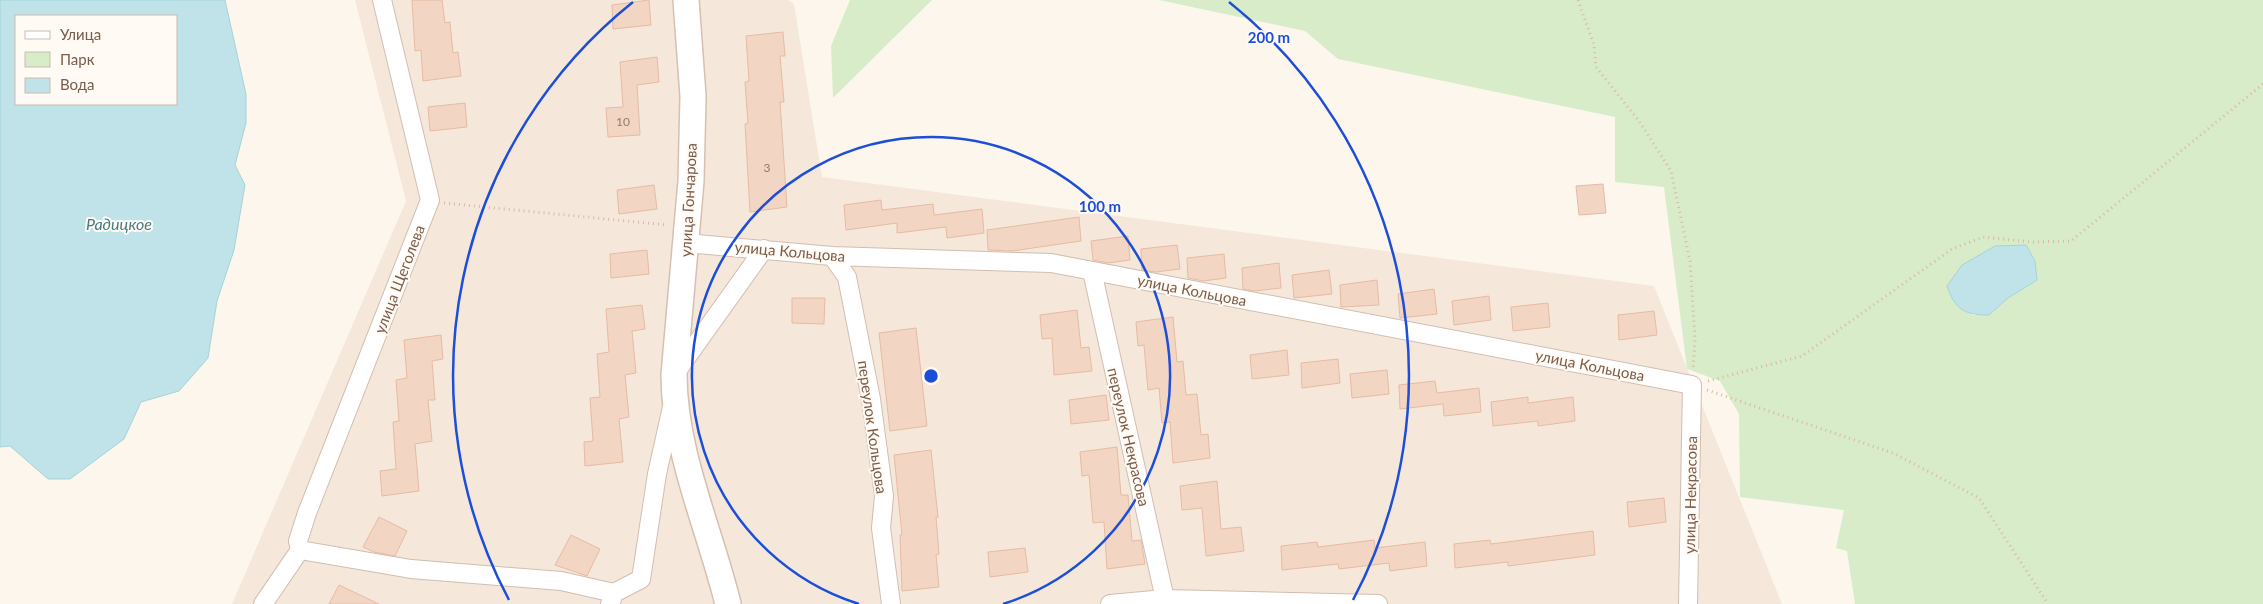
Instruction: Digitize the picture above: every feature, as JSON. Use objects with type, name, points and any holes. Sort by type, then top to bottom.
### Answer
[{"type":"street","points":[[382,0],[429,202]]},
{"type":"street","name":"улица Гончарова","points":[[612,599],[641,579],[656,474],[674,388],[691,181],[692,96],[686,0]]},
{"type":"street","name":"улица Щеголева","points":[[262,604],[300,550],[298,541],[307,513],[429,202]]},
{"type":"street","name":"улица Кольцова","points":[[687,235],[764,249],[832,256],[1051,264],[1692,385]]},
{"type":"street","points":[[674,388],[764,249]]},
{"type":"street","name":"переулок Кольцова","points":[[832,256],[847,277],[871,399],[884,496],[881,528],[891,604]]},
{"type":"street","name":"переулок Некрасова","points":[[1092,271],[1165,602]]},
{"type":"street","name":"улица Некрасова","points":[[1688,604],[1692,385]]},
{"type":"street","name":"улица Гончарова","points":[[674,388],[689,471],[722,578],[728,604]]},
{"type":"street","points":[[300,550],[411,569],[561,581],[612,599]]},
{"type":"street","points":[[1110,604],[1165,602],[1378,604]]},
{"type":"path","points":[[1578,0],[1594,45],[1596,67],[1639,121],[1671,171],[1690,261],[1695,340],[1692,385]]},
{"type":"path","points":[[1692,385],[1802,356],[1952,249],[1975,240],[1983,237],[2031,242],[2072,241],[2263,84]]},
{"type":"path","points":[[429,202],[687,235]]},
{"type":"path","points":[[1692,385],[1893,453],[1979,498],[2048,604]]},
{"type":"shaded area","points":[[355,0],[788,0],[794,4],[822,177],[1654,286],[1782,604],[232,604],[406,201]]},
{"type":"green space","points":[[850,0],[932,0],[833,98],[831,46]]},
{"type":"green space","points":[[1159,0],[2263,0],[2263,604],[1855,604],[1847,551],[1836,548],[1844,510],[1740,497],[1739,414],[1720,381],[1687,369],[1664,187],[1615,182],[1615,117],[1338,59],[1305,31]],"holes":[[[2037,280],[2008,298],[1989,315],[1971,315]]]},
{"type":"water","name":"Радицкое","points":[[0,0],[225,0],[246,94],[246,123],[235,165],[245,185],[234,250],[217,301],[208,358],[179,391],[141,402],[124,439],[70,479],[48,479],[10,446],[0,447]]},
{"type":"water","points":[[2026,245],[2035,261],[2037,280],[2008,298],[1989,315],[1973,314],[1957,306],[1947,286],[1962,265],[1995,246]]},
{"type":"building","points":[[412,0],[442,0],[445,23],[450,22],[453,53],[458,52],[461,76],[423,81],[421,50],[415,51]]},
{"type":"building","points":[[649,0],[651,25],[613,29],[612,5]]},
{"type":"building","points":[[783,32],[785,56],[780,56],[784,102],[780,102],[787,207],[750,212],[745,124],[748,123],[745,82],[749,81],[746,36]]},
{"type":"building","points":[[657,57],[659,82],[637,85],[640,135],[608,137],[606,108],[623,107],[620,62]]},
{"type":"building","points":[[465,103],[467,127],[430,131],[428,107]]},
{"type":"building","points":[[1603,184],[1606,213],[1579,215],[1576,186]]},
{"type":"building","points":[[654,185],[657,209],[619,214],[617,190]]},
{"type":"building","points":[[881,200],[882,210],[933,204],[934,215],[982,209],[984,233],[947,238],[946,227],[897,233],[897,223],[846,230],[844,205]]},
{"type":"building","points":[[1079,217],[1081,241],[1012,251],[988,250],[987,230]]},
{"type":"building","points":[[1128,236],[1130,260],[1108,263],[1093,260],[1091,241]]},
{"type":"building","points":[[1177,245],[1180,269],[1156,272],[1142,270],[1141,249]]},
{"type":"building","points":[[647,250],[649,274],[611,278],[610,254]]},
{"type":"building","points":[[1224,254],[1226,278],[1203,281],[1188,278],[1187,258]]},
{"type":"building","points":[[1279,263],[1281,288],[1254,291],[1243,289],[1242,268]]},
{"type":"building","points":[[1329,270],[1332,294],[1294,298],[1292,275]]},
{"type":"building","points":[[1377,280],[1379,305],[1341,307],[1340,285]]},
{"type":"building","points":[[1434,289],[1437,314],[1400,318],[1398,294]]},
{"type":"building","points":[[1489,296],[1491,320],[1454,325],[1452,301]]},
{"type":"building","points":[[792,298],[825,298],[824,324],[792,323]]},
{"type":"building","points":[[1548,303],[1550,327],[1513,331],[1511,307]]},
{"type":"building","points":[[642,305],[645,329],[632,331],[636,373],[625,375],[629,417],[619,419],[623,462],[585,466],[584,442],[593,441],[590,398],[600,397],[597,354],[609,352],[606,309]]},
{"type":"building","points":[[1077,310],[1081,348],[1089,347],[1092,371],[1054,375],[1052,338],[1042,339],[1040,315]]},
{"type":"building","points":[[1654,311],[1657,335],[1619,340],[1618,315]]},
{"type":"building","points":[[1173,317],[1177,362],[1183,361],[1186,395],[1197,394],[1201,435],[1208,434],[1210,458],[1173,463],[1170,422],[1162,423],[1159,388],[1148,390],[1144,345],[1138,346],[1136,322]]},
{"type":"building","points":[[916,328],[927,426],[890,431],[879,333]]},
{"type":"building","points":[[441,335],[443,359],[432,361],[435,400],[428,400],[432,441],[415,444],[419,491],[382,496],[380,471],[396,469],[393,422],[399,421],[396,380],[407,378],[404,340]]},
{"type":"building","points":[[1287,350],[1289,375],[1252,379],[1250,355]]},
{"type":"building","points":[[1338,359],[1340,383],[1302,388],[1301,363]]},
{"type":"building","points":[[1387,370],[1389,394],[1352,398],[1350,374]]},
{"type":"building","points":[[1435,381],[1437,393],[1479,388],[1481,412],[1444,416],[1443,404],[1400,409],[1399,385]]},
{"type":"building","points":[[1106,395],[1109,420],[1071,424],[1069,400]]},
{"type":"building","points":[[1528,397],[1528,403],[1573,397],[1575,421],[1538,426],[1538,421],[1493,426],[1491,402]]},
{"type":"building","points":[[1117,447],[1121,495],[1128,495],[1132,541],[1141,540],[1145,564],[1107,569],[1104,522],[1093,523],[1089,475],[1082,476],[1080,452]]},
{"type":"building","points":[[931,450],[938,517],[936,517],[939,554],[936,555],[939,587],[902,591],[900,535],[902,535],[894,455]]},
{"type":"building","points":[[1217,481],[1221,529],[1241,527],[1244,551],[1206,556],[1202,508],[1182,510],[1180,486]]},
{"type":"building","points":[[1664,498],[1666,522],[1629,527],[1627,502]]},
{"type":"building","points":[[379,517],[407,531],[395,556],[374,552],[363,547]]},
{"type":"building","points":[[1593,531],[1595,555],[1508,566],[1508,562],[1455,568],[1454,544],[1490,540],[1491,544]]},
{"type":"building","points":[[571,535],[600,549],[587,576],[555,565]]},
{"type":"building","points":[[1374,540],[1375,548],[1425,542],[1427,566],[1390,571],[1389,563],[1339,569],[1338,564],[1282,570],[1281,546],[1317,542],[1318,547]]},
{"type":"building","points":[[1025,548],[1028,572],[990,577],[988,552]]},
{"type":"building","points":[[339,585],[379,604],[329,604]]}]
